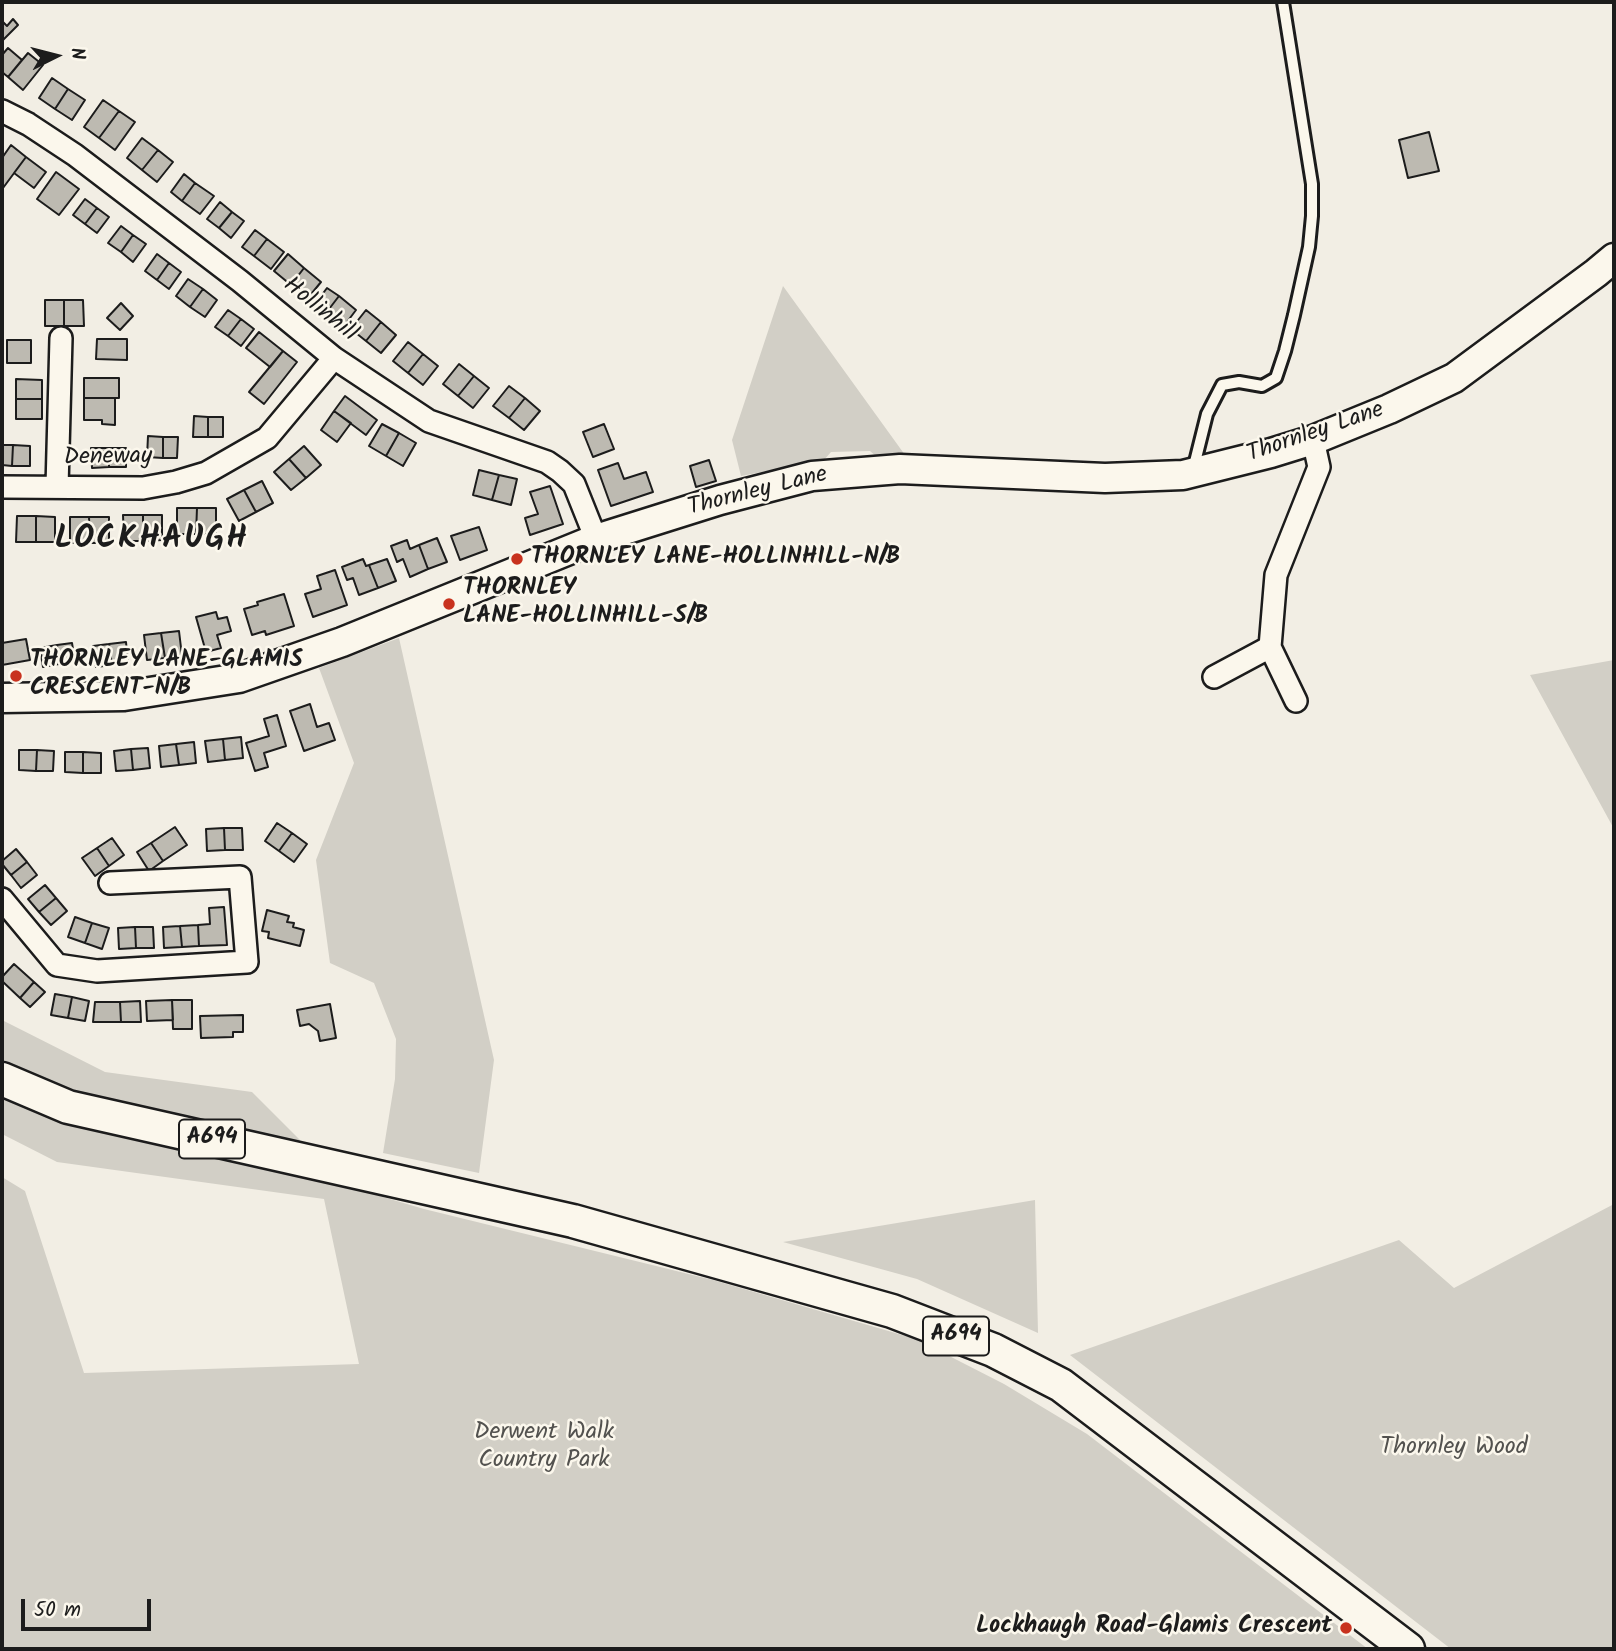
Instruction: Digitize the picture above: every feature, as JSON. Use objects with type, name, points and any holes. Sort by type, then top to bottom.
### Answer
[{"type":"main road","name":"A694","points":[[2,1079],[68,1107],[573,1221],[892,1311],[993,1350],[1061,1385],[1404,1648]]},
{"type":"street","name":"Hollinhill","points":[[2,111],[28,124],[75,155],[240,281],[334,358],[429,421],[547,462],[560,471],[574,484],[596,539]]},
{"type":"street","name":"Thornley Lane","points":[[2,698],[124,696],[239,678],[342,642],[596,539],[720,500],[812,476],[900,469],[1105,478],[1183,475],[1271,453],[1313,440],[1389,409],[1454,378],[1614,258]]},
{"type":"street","points":[[57,487],[61,338]]},
{"type":"street","name":"Deneway","points":[[2,486],[143,488],[176,482],[206,472],[267,438],[334,358]]},
{"type":"street","points":[[1296,701],[1269,647],[1276,575],[1319,467],[1313,440]]},
{"type":"street","points":[[1214,677],[1269,647]]},
{"type":"street","points":[[2,899],[57,965],[97,971],[247,962],[240,877],[110,883]]},
{"type":"lane","points":[[1192,473],[1207,414],[1222,385],[1238,382],[1262,386],[1276,377],[1285,351],[1309,247],[1312,184],[1283,2]]},
{"type":"green space","points":[[783,286],[905,455],[878,458],[870,451],[831,452],[824,460],[741,476],[732,440]]},
{"type":"green space","points":[[399,638],[494,1060],[479,1173],[383,1153],[395,1079],[396,1039],[374,983],[330,963],[316,860],[354,763],[319,668]]},
{"type":"green space","points":[[1614,660],[1614,829],[1530,675]]},
{"type":"green space","name":"Derwent Walk Country Park","points":[[2,1020],[105,1072],[252,1092],[300,1140],[318,1178],[424,1209],[713,1280],[916,1339],[1004,1384],[1087,1434],[1368,1649],[2,1649],[2,1177],[25,1191],[84,1373],[359,1364],[324,1199],[57,1162],[2,1134]]},
{"type":"green space","points":[[1035,1200],[1038,1333],[917,1279],[783,1242]]},
{"type":"green space","name":"Thornley Wood","points":[[1614,1204],[1614,1649],[1451,1649],[1070,1355],[1399,1240],[1454,1288]]},
{"type":"building","points":[[13,19],[18,25],[2,41],[2,21],[7,26]]},
{"type":"building","points":[[8,48],[22,60],[8,77],[2,72],[2,55]]},
{"type":"building","points":[[28,53],[43,65],[23,90],[8,77]]},
{"type":"building","points":[[52,78],[68,89],[55,109],[39,98]]},
{"type":"building","points":[[68,89],[85,100],[72,120],[55,109]]},
{"type":"building","points":[[103,100],[119,111],[99,138],[84,127]]},
{"type":"building","points":[[119,111],[135,122],[115,150],[99,138]]},
{"type":"building","points":[[1429,132],[1439,171],[1408,178],[1399,140]]},
{"type":"building","points":[[142,138],[158,150],[142,170],[127,158]]},
{"type":"building","points":[[11,145],[26,157],[3,188],[2,158]]},
{"type":"building","points":[[158,150],[173,162],[157,182],[142,170]]},
{"type":"building","points":[[26,157],[46,172],[34,188],[14,173]]},
{"type":"building","points":[[56,172],[79,189],[59,215],[37,199]]},
{"type":"building","points":[[184,174],[195,183],[182,201],[171,192]]},
{"type":"building","points":[[195,183],[214,196],[200,214],[182,201]]},
{"type":"building","points":[[85,199],[97,208],[85,224],[73,215]]},
{"type":"building","points":[[220,202],[232,212],[219,228],[207,219]]},
{"type":"building","points":[[97,208],[109,217],[97,233],[85,224]]},
{"type":"building","points":[[232,212],[244,221],[231,238],[219,228]]},
{"type":"building","points":[[121,226],[133,235],[121,252],[108,243]]},
{"type":"building","points":[[255,230],[267,239],[254,256],[242,247]]},
{"type":"building","points":[[133,235],[146,244],[133,262],[121,252]]},
{"type":"building","points":[[267,239],[284,252],[271,269],[254,256]]},
{"type":"building","points":[[157,254],[169,263],[157,280],[145,271]]},
{"type":"building","points":[[288,254],[304,268],[291,285],[274,271]]},
{"type":"building","points":[[169,263],[181,272],[169,289],[157,280]]},
{"type":"building","points":[[304,268],[321,282],[308,298],[291,285]]},
{"type":"building","points":[[188,279],[203,289],[190,307],[176,296]]},
{"type":"building","points":[[327,288],[339,296],[326,313],[315,304]]},
{"type":"building","points":[[203,289],[217,300],[205,317],[190,307]]},
{"type":"building","points":[[339,296],[356,310],[344,326],[326,313]]},
{"type":"building","points":[[45,300],[64,300],[64,326],[45,326]]},
{"type":"building","points":[[64,300],[83,300],[84,326],[64,326]]},
{"type":"building","points":[[121,303],[133,316],[120,330],[107,318]]},
{"type":"building","points":[[228,310],[241,319],[228,336],[215,327]]},
{"type":"building","points":[[366,310],[381,322],[366,341],[351,329]]},
{"type":"building","points":[[241,319],[254,329],[241,346],[228,336]]},
{"type":"building","points":[[381,322],[396,335],[381,353],[366,341]]},
{"type":"building","points":[[259,332],[283,351],[270,367],[246,348]]},
{"type":"building","points":[[97,339],[127,339],[127,360],[96,359]]},
{"type":"building","points":[[7,340],[31,340],[31,363],[7,363]]},
{"type":"building","points":[[408,342],[423,354],[408,373],[393,361]]},
{"type":"building","points":[[283,351],[297,362],[264,404],[249,392]]},
{"type":"building","points":[[423,354],[438,366],[423,385],[408,373]]},
{"type":"building","points":[[459,364],[474,376],[458,396],[443,384]]},
{"type":"building","points":[[474,376],[489,388],[473,408],[458,396]]},
{"type":"building","points":[[84,378],[119,378],[119,398],[84,398]]},
{"type":"building","points":[[16,379],[42,380],[42,399],[16,399]]},
{"type":"building","points":[[509,386],[525,398],[509,418],[493,406]]},
{"type":"building","points":[[345,396],[377,420],[366,435],[334,411]]},
{"type":"building","points":[[84,398],[115,398],[115,425],[102,424],[102,420],[84,420]]},
{"type":"building","points":[[525,398],[540,411],[524,430],[509,418]]},
{"type":"building","points":[[16,399],[42,399],[42,419],[16,419]]},
{"type":"building","points":[[334,411],[351,423],[337,442],[321,430]]},
{"type":"building","points":[[194,416],[208,417],[208,437],[193,437]]},
{"type":"building","points":[[208,417],[223,417],[223,437],[208,437]]},
{"type":"building","points":[[382,424],[399,433],[386,456],[369,446]]},
{"type":"building","points":[[604,424],[614,449],[593,457],[583,432]]},
{"type":"building","points":[[399,433],[416,443],[403,466],[386,456]]},
{"type":"building","points":[[148,436],[163,437],[163,458],[147,457]]},
{"type":"building","points":[[163,437],[178,437],[177,458],[163,458]]},
{"type":"building","points":[[2,445],[13,445],[12,466],[2,465]]},
{"type":"building","points":[[13,445],[30,446],[30,466],[12,466]]},
{"type":"building","points":[[304,446],[321,465],[306,478],[289,459]]},
{"type":"building","points":[[91,448],[109,448],[109,467],[92,468]]},
{"type":"building","points":[[109,448],[126,448],[126,467],[109,467]]},
{"type":"building","points":[[289,459],[306,478],[291,490],[274,472]]},
{"type":"building","points":[[709,460],[716,481],[696,487],[690,466]]},
{"type":"building","points":[[618,463],[624,479],[646,472],[653,492],[611,506],[598,470]]},
{"type":"building","points":[[479,470],[499,475],[492,500],[473,495]]},
{"type":"building","points":[[499,475],[517,479],[511,505],[492,500]]},
{"type":"building","points":[[262,481],[273,503],[256,512],[244,490]]},
{"type":"building","points":[[550,486],[563,524],[530,535],[525,518],[538,514],[530,492]]},
{"type":"building","points":[[244,490],[256,512],[239,521],[227,499]]},
{"type":"building","points":[[177,508],[197,508],[196,534],[177,534]]},
{"type":"building","points":[[197,508],[216,508],[216,534],[196,534]]},
{"type":"building","points":[[123,515],[143,515],[143,541],[124,541]]},
{"type":"building","points":[[143,515],[162,515],[162,540],[143,541]]},
{"type":"building","points":[[17,516],[36,516],[36,542],[16,542]]},
{"type":"building","points":[[36,516],[55,517],[55,542],[36,542]]},
{"type":"building","points":[[70,517],[89,517],[90,543],[70,543]]},
{"type":"building","points":[[89,517],[109,517],[109,543],[90,543]]},
{"type":"building","points":[[479,527],[487,550],[460,560],[451,536]]},
{"type":"building","points":[[437,538],[447,562],[428,569],[419,545]]},
{"type":"building","points":[[407,540],[410,549],[419,545],[428,569],[410,577],[403,559],[397,562],[391,546]]},
{"type":"building","points":[[363,559],[366,566],[369,565],[378,588],[359,595],[353,578],[347,580],[342,567]]},
{"type":"building","points":[[387,559],[396,581],[378,588],[369,565]]},
{"type":"building","points":[[335,570],[347,605],[313,617],[305,594],[321,589],[317,576]]},
{"type":"building","points":[[284,594],[294,626],[266,635],[265,631],[252,635],[244,609]]},
{"type":"building","points":[[216,612],[218,619],[227,617],[231,631],[217,635],[221,648],[206,652],[196,617]]},
{"type":"building","points":[[179,631],[182,656],[165,658],[161,633]]},
{"type":"building","points":[[161,633],[165,658],[147,660],[144,635]]},
{"type":"building","points":[[26,639],[30,660],[2,665],[2,643]]},
{"type":"building","points":[[126,642],[128,663],[112,665],[109,644]]},
{"type":"building","points":[[72,643],[75,662],[59,664],[57,645]]},
{"type":"building","points":[[109,644],[112,665],[96,667],[93,646]]},
{"type":"building","points":[[57,645],[59,664],[43,667],[40,648]]},
{"type":"building","points":[[310,704],[317,727],[329,723],[335,740],[304,751],[290,711]]},
{"type":"building","points":[[277,715],[286,746],[264,753],[268,767],[255,771],[246,743],[269,736],[264,719]]},
{"type":"building","points":[[241,737],[243,758],[225,760],[223,739]]},
{"type":"building","points":[[223,739],[225,760],[208,762],[205,741]]},
{"type":"building","points":[[194,742],[196,763],[179,765],[176,744]]},
{"type":"building","points":[[176,744],[179,765],[161,767],[159,746]]},
{"type":"building","points":[[148,748],[150,768],[133,770],[131,749]]},
{"type":"building","points":[[131,749],[133,770],[116,771],[114,751]]},
{"type":"building","points":[[19,750],[37,750],[36,771],[19,770]]},
{"type":"building","points":[[37,750],[54,751],[53,771],[36,771]]},
{"type":"building","points":[[65,752],[83,752],[83,773],[65,772]]},
{"type":"building","points":[[83,752],[101,753],[101,773],[83,773]]},
{"type":"building","points":[[277,823],[292,833],[279,851],[265,841]]},
{"type":"building","points":[[175,827],[187,845],[163,861],[151,843]]},
{"type":"building","points":[[224,828],[225,850],[207,851],[206,829]]},
{"type":"building","points":[[224,828],[242,828],[243,850],[225,850]]},
{"type":"building","points":[[292,833],[307,844],[294,862],[279,851]]},
{"type":"building","points":[[112,838],[124,855],[109,866],[97,848]]},
{"type":"building","points":[[151,843],[163,861],[149,871],[137,852]]},
{"type":"building","points":[[97,848],[109,866],[95,876],[82,858]]},
{"type":"building","points":[[16,849],[27,862],[11,875],[2,861]]},
{"type":"building","points":[[27,862],[37,875],[21,888],[11,875]]},
{"type":"building","points":[[45,885],[56,898],[39,912],[28,899]]},
{"type":"building","points":[[56,898],[67,911],[51,925],[39,912]]},
{"type":"building","points":[[224,907],[227,945],[199,946],[198,925],[210,924],[209,908]]},
{"type":"building","points":[[267,910],[289,916],[287,922],[304,930],[300,946],[268,938],[269,932],[262,931]]},
{"type":"building","points":[[75,917],[92,923],[85,943],[68,937]]},
{"type":"building","points":[[92,923],[109,928],[102,949],[85,943]]},
{"type":"building","points":[[198,925],[199,946],[182,947],[180,926]]},
{"type":"building","points":[[180,926],[182,947],[164,948],[163,927]]},
{"type":"building","points":[[135,927],[136,948],[119,949],[118,928]]},
{"type":"building","points":[[135,927],[153,927],[154,948],[136,948]]},
{"type":"building","points":[[14,964],[34,982],[20,998],[2,981],[2,977]]},
{"type":"building","points":[[34,982],[45,992],[30,1007],[20,998]]},
{"type":"building","points":[[55,994],[72,997],[68,1018],[51,1015]]},
{"type":"building","points":[[72,997],[89,1001],[85,1021],[68,1018]]},
{"type":"building","points":[[172,1000],[173,1020],[147,1021],[146,1001]]},
{"type":"building","points":[[172,1000],[192,1000],[192,1029],[173,1029]]},
{"type":"building","points":[[140,1001],[141,1022],[121,1022],[120,1002]]},
{"type":"building","points":[[95,1002],[120,1002],[121,1022],[93,1022]]},
{"type":"building","points":[[330,1004],[336,1038],[320,1041],[318,1031],[309,1024],[300,1026],[297,1010]]},
{"type":"building","points":[[243,1015],[243,1032],[233,1032],[233,1037],[201,1038],[200,1016]]},
{"type":"place","name":"THORNLEY LANE-HOLLINHILL-N/B","points":[[517,559]]},
{"type":"place","name":"THORNLEY LANE-HOLLINHILL-S/B","points":[[449,604]]},
{"type":"place","name":"THORNLEY LANE-GLAMIS CRESCENT-N/B","points":[[16,676]]},
{"type":"place","name":"Lockhaugh Road-Glamis Crescent","points":[[1346,1628]]},
{"type":"district","name":"LOCKHAUGH","points":[[152,542]]}]
